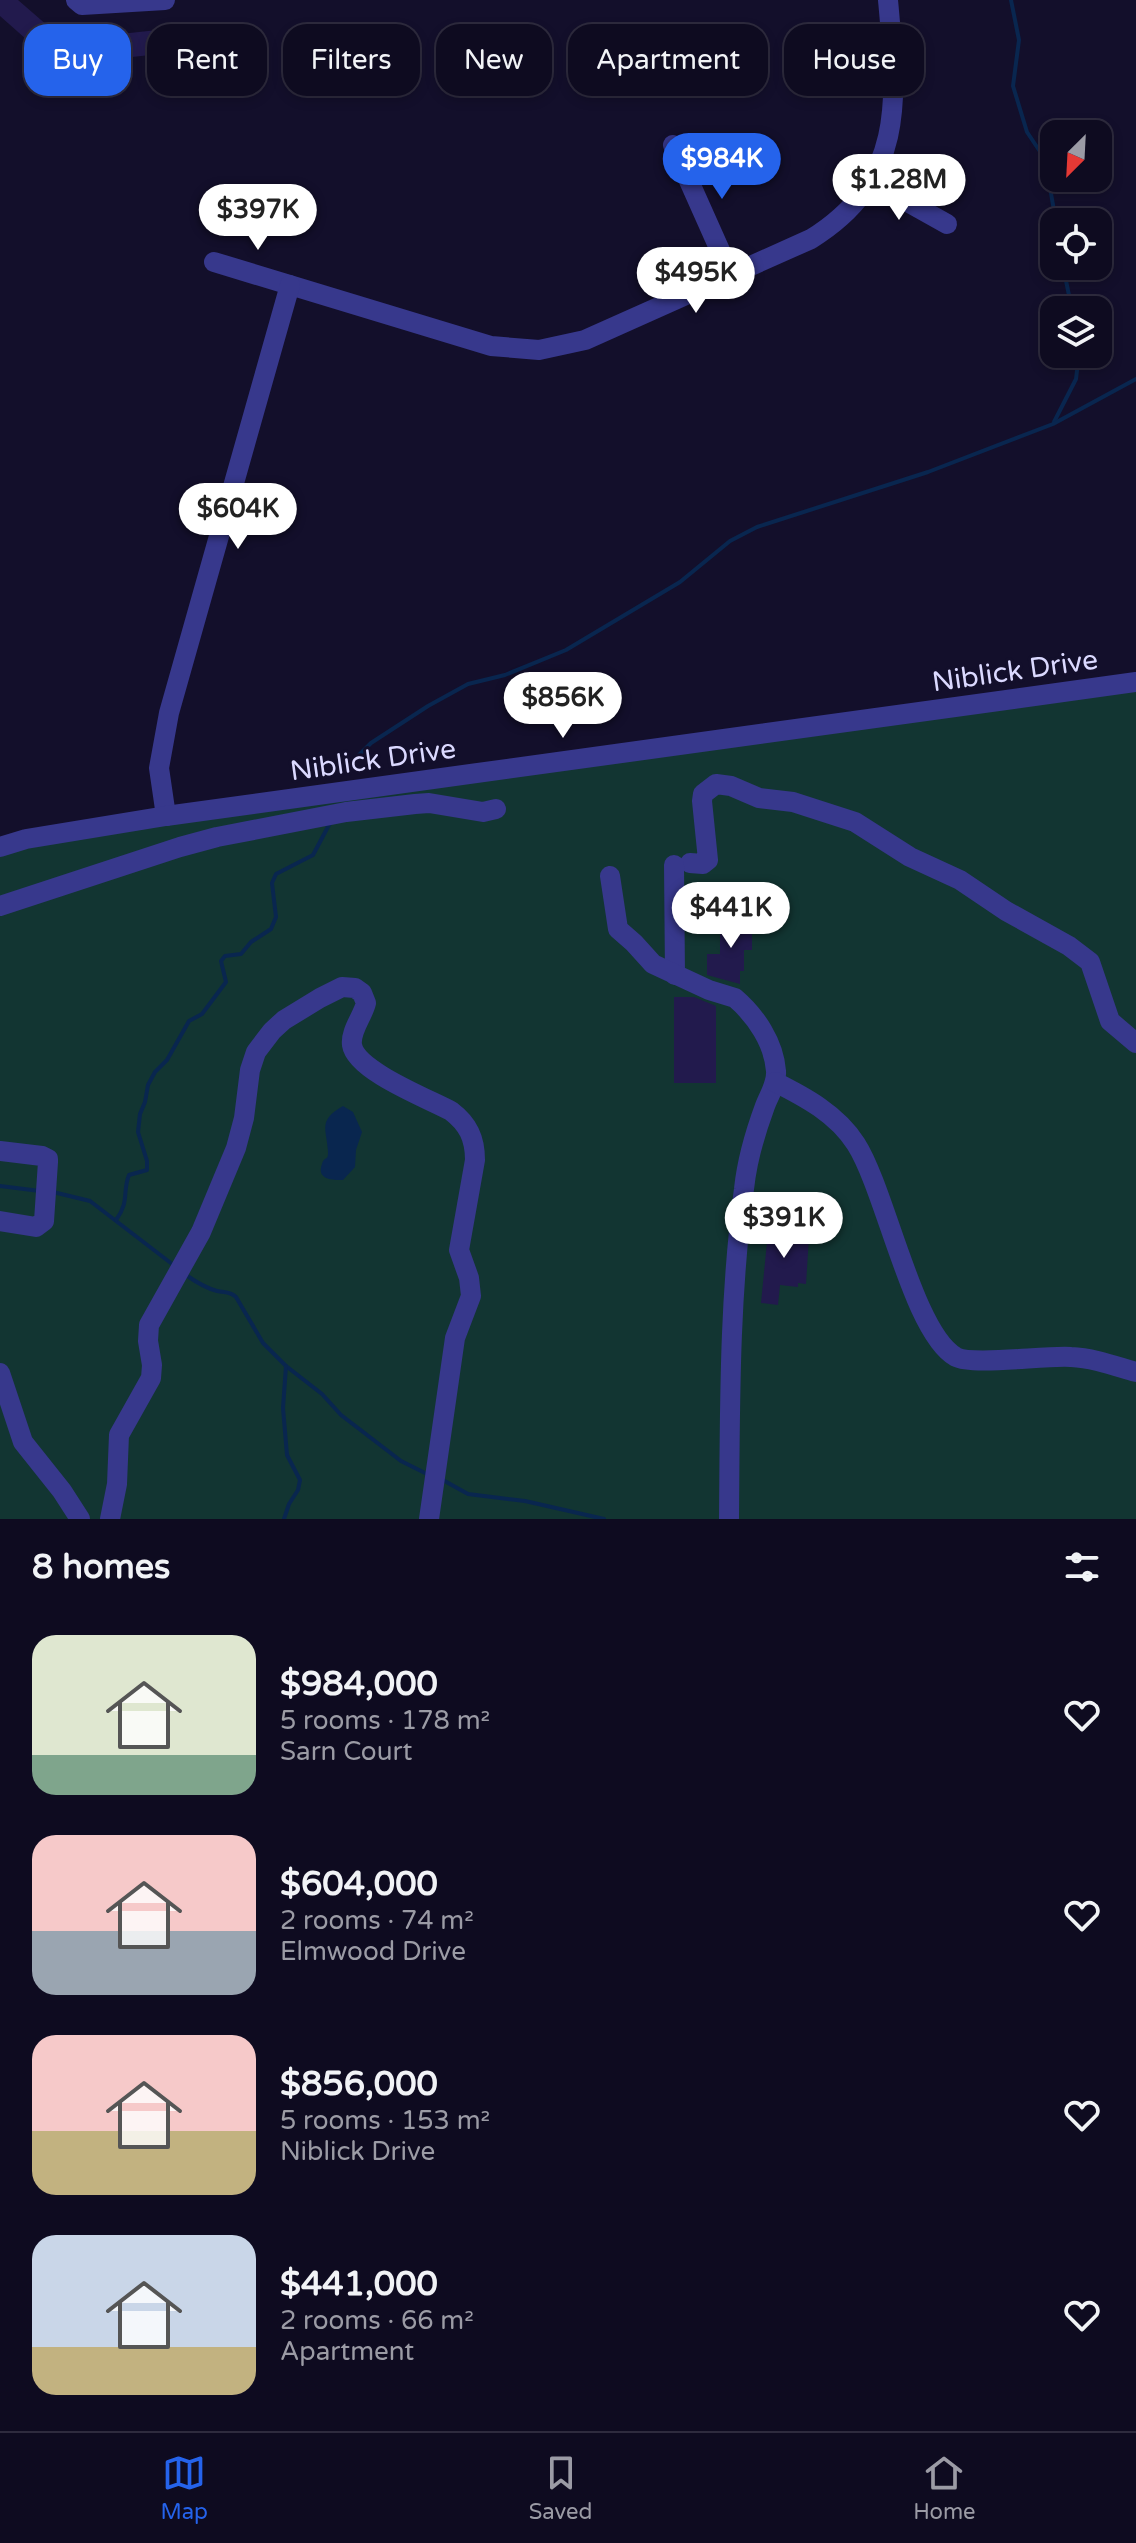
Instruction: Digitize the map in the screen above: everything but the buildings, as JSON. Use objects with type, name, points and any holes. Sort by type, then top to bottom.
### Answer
[{"type":"street","points":[[76,0],[82,5],[165,0]]},
{"type":"street","points":[[214,262],[471,341],[539,350],[585,340],[782,253],[824,231],[846,213],[872,182],[892,121],[893,51],[888,0]]},
{"type":"street","points":[[673,145],[731,275]]},
{"type":"street","points":[[872,182],[947,224]]},
{"type":"street","points":[[166,816],[159,768],[169,713],[290,285]]},
{"type":"street","name":"Niblick Drive","points":[[0,847],[26,839],[166,816],[1136,682]]},
{"type":"street","points":[[675,975],[682,864],[703,864],[708,860],[703,794],[716,784],[723,783],[759,798],[793,802],[847,819],[910,857],[960,880],[1006,911],[1083,955],[1094,969],[1110,1021],[1136,1043]]},
{"type":"street","points":[[0,906],[217,837],[346,812],[429,803],[472,811],[496,809]]},
{"type":"street","points":[[610,876],[618,929],[653,964],[735,998],[745,1007],[763,1030],[776,1073],[747,1165],[739,1225],[731,1310],[729,1519]]},
{"type":"street","points":[[110,1519],[117,1484],[119,1435],[151,1378],[147,1333],[164,1295],[201,1232],[242,1131],[250,1070],[256,1052],[272,1031],[293,1014],[342,987],[355,988],[362,993],[366,1003],[353,1035],[352,1048],[356,1055],[371,1069],[451,1111],[461,1119],[475,1145],[459,1250],[469,1278],[471,1296],[455,1338],[430,1512]]},
{"type":"street","points":[[775,1082],[825,1111],[856,1144],[882,1202],[918,1305],[938,1338],[955,1356],[972,1361],[1073,1357],[1136,1372]]},
{"type":"street","points":[[0,1151],[48,1159],[45,1218],[40,1225],[0,1221]]},
{"type":"street","points":[[0,1373],[23,1442],[80,1519]]},
{"type":"green space","points":[[1136,689],[1136,1519],[0,1519],[0,852],[27,844]]},
{"type":"water","points":[[343,1106],[353,1112],[362,1132],[355,1167],[343,1180],[330,1179],[321,1173],[323,1161],[328,1155],[325,1126],[330,1116]]},
{"type":"waterway","points":[[1011,0],[1019,40],[1013,86],[1027,132],[1045,159],[1054,208]]},
{"type":"waterway","points":[[1066,280],[1069,296]]},
{"type":"waterway","points":[[1054,422],[1076,379],[1077,368]]},
{"type":"waterway","points":[[347,771],[371,743],[428,706],[468,684],[505,675],[566,650],[680,582],[730,541],[757,527],[928,472],[1053,424],[1136,379]]},
{"type":"waterway","points":[[116,1220],[123,1207],[129,1175],[147,1170],[138,1132],[148,1085],[155,1072],[167,1060],[189,1021],[202,1014],[226,982],[221,961],[225,956],[241,954],[251,942],[271,929],[276,917],[272,883],[276,874],[313,855],[330,823]]},
{"type":"waterway","points":[[0,1186],[40,1191]]},
{"type":"waterway","points":[[53,1192],[90,1201],[176,1267]]},
{"type":"waterway","points":[[186,1275],[208,1288],[236,1297],[263,1343],[286,1366],[322,1394],[341,1415],[401,1461],[429,1475]]},
{"type":"waterway","points":[[284,1519],[300,1480],[287,1455],[283,1408],[286,1366]]},
{"type":"waterway","points":[[441,1479],[468,1494],[525,1501],[604,1519]]}]
